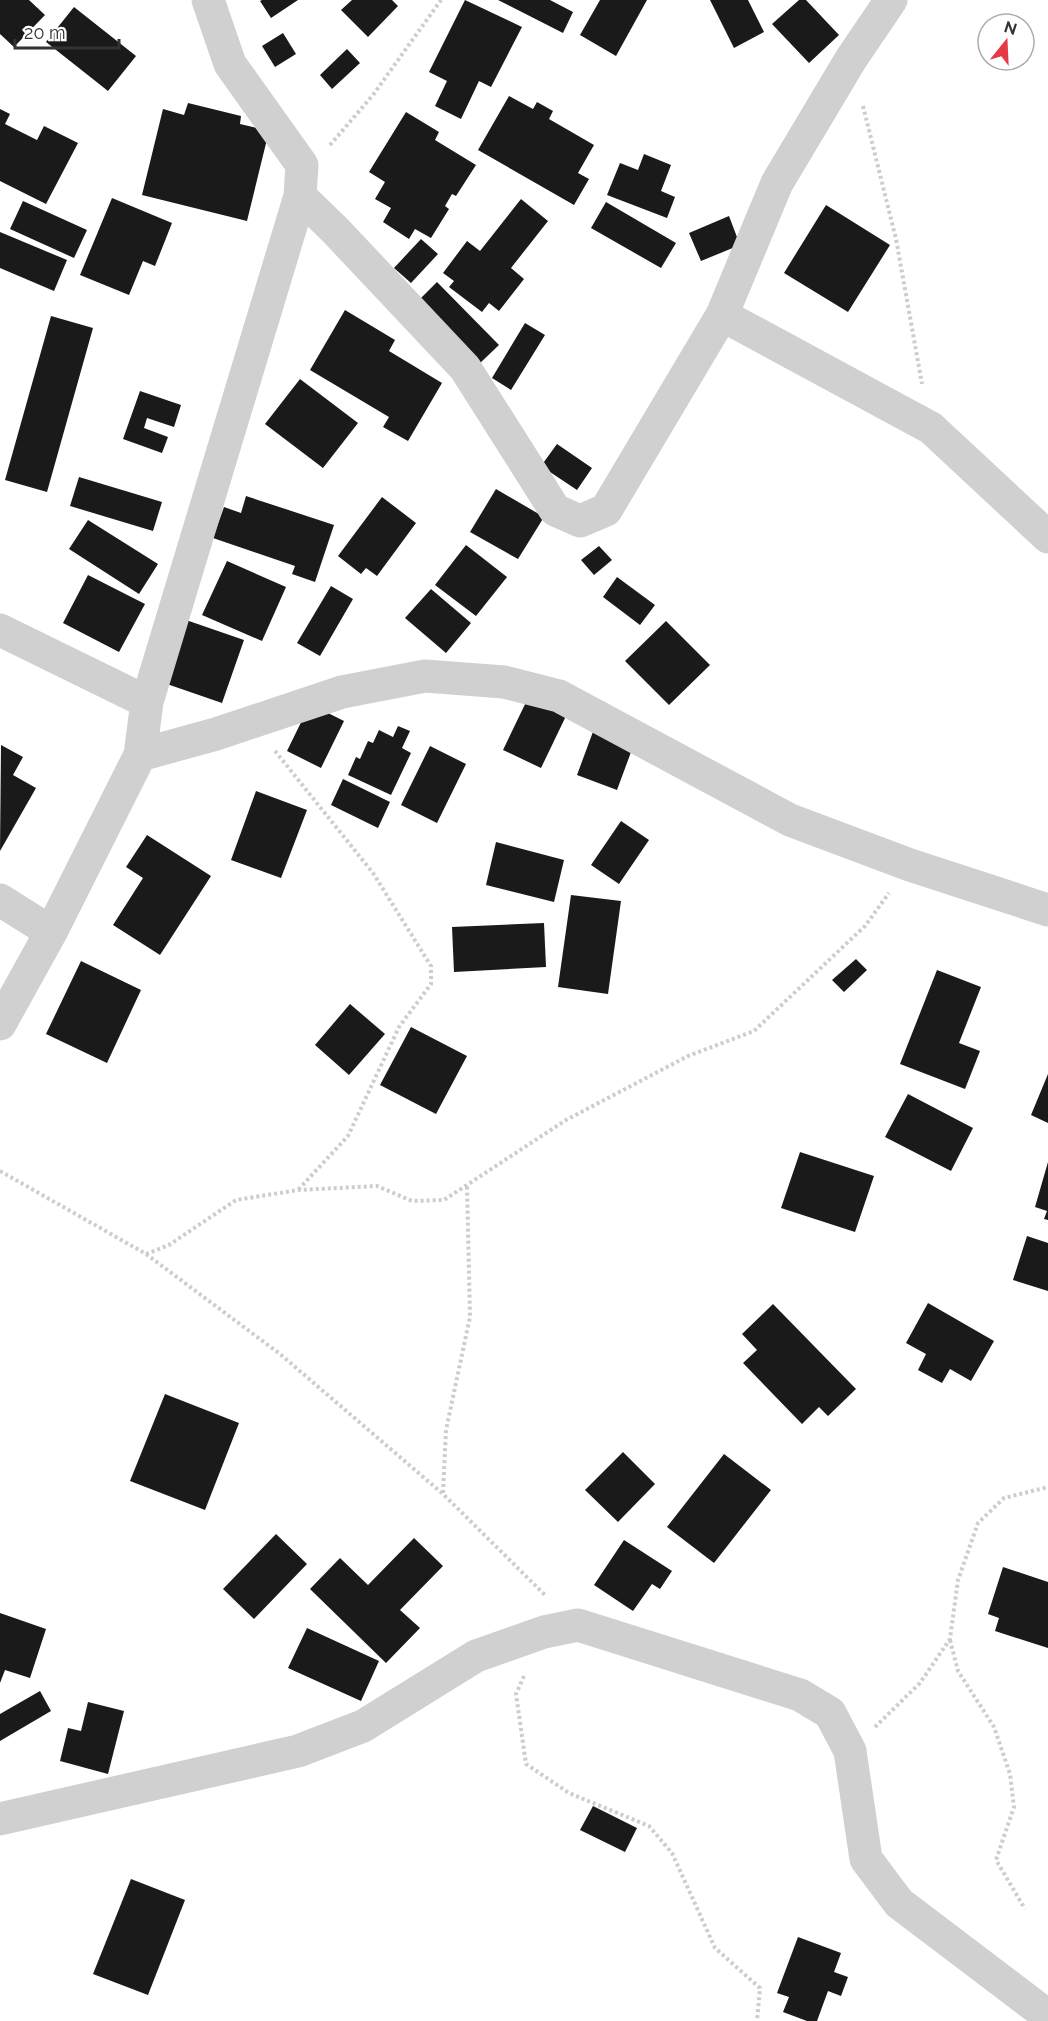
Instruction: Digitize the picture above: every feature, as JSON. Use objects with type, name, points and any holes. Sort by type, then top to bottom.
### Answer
[{"type":"street","points":[[0,1024],[51,932],[140,755],[147,702],[301,187],[302,165],[230,64],[208,0]]},
{"type":"street","points":[[301,187],[336,231],[465,368],[555,510],[580,521],[606,510],[722,315],[777,183],[851,59],[891,0]]},
{"type":"street","points":[[722,315],[931,428],[1048,537]]},
{"type":"street","points":[[0,630],[147,702]]},
{"type":"street","points":[[140,755],[252,722],[342,692],[425,676],[504,682],[560,696],[790,820],[910,865],[1048,910]]},
{"type":"street","points":[[0,900],[51,932]]},
{"type":"street","points":[[0,1819],[298,1751],[363,1726],[476,1656],[544,1632],[578,1625],[800,1695],[830,1713],[850,1751],[866,1859],[899,1903],[1048,2016]]},
{"type":"path","points":[[301,187],[373,95],[441,0]]},
{"type":"path","points":[[851,59],[896,239],[931,428]]},
{"type":"path","points":[[252,722],[373,873],[431,966],[431,984],[399,1028],[348,1136],[298,1190]]},
{"type":"path","points":[[146,1254],[169,1245],[236,1200],[298,1190],[377,1186],[412,1202],[444,1200],[566,1120],[688,1056],[754,1031],[865,926],[910,865]]},
{"type":"path","points":[[0,1171],[146,1254],[280,1354],[443,1494],[541,1592],[578,1625]]},
{"type":"path","points":[[443,1494],[446,1430],[470,1317],[467,1185]]},
{"type":"path","points":[[1025,1909],[996,1860],[1014,1807],[1010,1774],[994,1727],[958,1671],[950,1639],[958,1580],[978,1523],[1004,1498],[1048,1487]]},
{"type":"path","points":[[544,1632],[516,1694],[526,1764],[569,1793],[649,1826],[672,1853],[715,1948],[760,1988],[757,2021]]},
{"type":"path","points":[[850,1751],[920,1683],[950,1639]]},
{"type":"building","points":[[0,0],[29,0],[45,15],[14,47],[0,34]]},
{"type":"building","points":[[298,0],[271,18],[260,1]]},
{"type":"building","points":[[352,0],[392,0],[398,6],[368,37],[341,10]]},
{"type":"building","points":[[465,0],[522,27],[491,87],[479,81],[461,119],[435,106],[447,81],[429,72]]},
{"type":"building","points":[[498,0],[550,0],[573,12],[563,33]]},
{"type":"building","points":[[600,0],[647,0],[616,56],[580,35]]},
{"type":"building","points":[[710,0],[748,0],[764,32],[734,48]]},
{"type":"building","points":[[799,0],[806,0],[839,35],[809,63],[772,24]]},
{"type":"building","points":[[74,7],[136,56],[108,91],[46,42]]},
{"type":"building","points":[[283,33],[296,54],[275,67],[262,46]]},
{"type":"building","points":[[347,49],[360,63],[332,89],[320,75]]},
{"type":"building","points":[[509,96],[533,109],[537,102],[553,111],[549,119],[594,145],[578,173],[589,179],[574,205],[478,150]]},
{"type":"building","points":[[188,103],[241,116],[240,124],[269,131],[247,221],[142,195],[163,109],[184,115]]},
{"type":"building","points":[[0,109],[10,114],[5,124],[37,140],[44,126],[78,143],[46,204],[0,181]]},
{"type":"building","points":[[406,112],[439,132],[435,140],[476,165],[456,196],[452,194],[445,206],[449,209],[431,238],[415,229],[409,239],[383,222],[391,208],[375,199],[385,182],[369,172]]},
{"type":"building","points":[[644,154],[671,165],[661,191],[675,197],[667,218],[607,195],[620,163],[638,170]]},
{"type":"building","points":[[112,198],[172,223],[155,266],[143,261],[129,295],[80,275]]},
{"type":"building","points":[[521,199],[548,221],[511,268],[524,279],[499,311],[489,303],[482,312],[449,287],[454,281],[443,273],[467,241],[480,251]]},
{"type":"building","points":[[23,201],[87,230],[74,258],[10,229]]},
{"type":"building","points":[[606,202],[676,243],[661,268],[591,228]]},
{"type":"building","points":[[826,205],[890,245],[848,312],[784,273]]},
{"type":"building","points":[[729,216],[740,245],[701,261],[689,233]]},
{"type":"building","points":[[0,232],[67,260],[54,291],[0,268]]},
{"type":"building","points":[[421,239],[438,254],[411,283],[394,268]]},
{"type":"building","points":[[437,282],[499,345],[478,365],[416,303]]},
{"type":"building","points":[[345,310],[395,340],[389,351],[442,383],[408,441],[383,427],[389,417],[310,370]]},
{"type":"building","points":[[51,316],[93,328],[47,492],[5,480]]},
{"type":"building","points":[[525,323],[545,335],[511,390],[492,378]]},
{"type":"building","points":[[300,379],[358,423],[323,468],[265,424]]},
{"type":"building","points":[[140,391],[181,405],[174,427],[147,418],[144,428],[168,437],[162,453],[123,439]]},
{"type":"building","points":[[557,444],[592,468],[577,490],[541,466]]},
{"type":"building","points":[[79,477],[162,502],[153,531],[70,506]]},
{"type":"building","points":[[496,489],[544,517],[518,559],[470,532]]},
{"type":"building","points":[[246,496],[334,525],[315,582],[292,574],[295,566],[213,538],[224,507],[241,513]]},
{"type":"building","points":[[382,497],[416,523],[377,576],[366,568],[361,574],[338,556]]},
{"type":"building","points":[[88,520],[158,564],[139,594],[69,549]]},
{"type":"building","points":[[466,545],[507,577],[476,616],[435,585]]},
{"type":"building","points":[[599,546],[612,560],[594,575],[581,560]]},
{"type":"building","points":[[227,561],[286,587],[262,641],[202,615]]},
{"type":"building","points":[[88,575],[145,604],[119,652],[63,623]]},
{"type":"building","points":[[617,577],[655,605],[640,625],[603,597]]},
{"type":"building","points":[[331,586],[353,599],[320,656],[297,643]]},
{"type":"building","points":[[431,589],[471,623],[446,653],[405,618]]},
{"type":"building","points":[[186,620],[244,640],[222,703],[164,683]]},
{"type":"building","points":[[666,621],[710,665],[669,705],[625,661]]},
{"type":"building","points":[[528,698],[566,716],[541,768],[503,750]]},
{"type":"building","points":[[310,704],[344,721],[321,768],[287,751]]},
{"type":"building","points":[[398,726],[410,731],[402,748],[411,753],[391,795],[348,775],[356,757],[360,759],[368,741],[373,743],[379,730],[393,737]]},
{"type":"building","points":[[594,729],[634,744],[617,790],[577,775]]},
{"type":"building","points":[[1,745],[23,757],[13,775],[36,788],[0,851]]},
{"type":"building","points":[[430,746],[466,764],[437,823],[401,805]]},
{"type":"building","points":[[343,779],[390,802],[378,828],[331,805]]},
{"type":"building","points":[[256,791],[307,810],[281,878],[231,860]]},
{"type":"building","points":[[621,821],[649,840],[619,884],[591,865]]},
{"type":"building","points":[[147,835],[211,876],[160,955],[113,925],[143,878],[126,867]]},
{"type":"building","points":[[496,842],[564,860],[554,902],[486,885]]},
{"type":"building","points":[[571,895],[621,901],[608,994],[558,987]]},
{"type":"building","points":[[544,923],[546,967],[454,972],[452,927]]},
{"type":"building","points":[[856,959],[867,970],[844,992],[832,980]]},
{"type":"building","points":[[81,961],[141,990],[107,1063],[46,1034]]},
{"type":"building","points":[[937,970],[981,987],[959,1043],[980,1051],[965,1089],[900,1064]]},
{"type":"building","points":[[350,1004],[385,1034],[349,1075],[315,1045]]},
{"type":"building","points":[[411,1027],[467,1056],[436,1114],[380,1085]]},
{"type":"building","points":[[1048,1074],[1048,1123],[1031,1115]]},
{"type":"building","points":[[908,1094],[973,1128],[951,1171],[885,1137]]},
{"type":"building","points":[[800,1152],[874,1176],[855,1232],[781,1208]]},
{"type":"building","points":[[1048,1162],[1048,1220],[1044,1219],[1047,1211],[1035,1207]]},
{"type":"building","points":[[1027,1236],[1048,1243],[1048,1291],[1013,1280]]},
{"type":"building","points":[[928,1303],[994,1341],[971,1381],[950,1369],[942,1383],[918,1370],[926,1354],[906,1343]]},
{"type":"building","points":[[773,1304],[856,1389],[828,1416],[819,1407],[802,1424],[743,1363],[757,1350],[742,1334]]},
{"type":"building","points":[[165,1394],[239,1423],[205,1510],[130,1481]]},
{"type":"building","points":[[623,1452],[655,1484],[618,1522],[585,1490]]},
{"type":"building","points":[[724,1454],[771,1490],[714,1563],[667,1527]]},
{"type":"building","points":[[276,1534],[307,1564],[254,1619],[223,1589]]},
{"type":"building","points":[[414,1538],[443,1566],[400,1610],[420,1628],[386,1663],[310,1589],[340,1558],[368,1585]]},
{"type":"building","points":[[624,1540],[672,1571],[660,1589],[652,1584],[633,1611],[594,1585]]},
{"type":"building","points":[[1003,1567],[1048,1582],[1048,1648],[995,1631],[999,1618],[988,1614]]},
{"type":"building","points":[[0,1613],[46,1629],[30,1678],[5,1670],[0,1683]]},
{"type":"building","points":[[307,1628],[379,1661],[361,1701],[288,1668]]},
{"type":"building","points":[[40,1691],[51,1711],[0,1741],[0,1714]]},
{"type":"building","points":[[88,1702],[124,1711],[108,1774],[60,1761],[68,1728],[81,1731]]},
{"type":"building","points":[[593,1806],[637,1828],[625,1852],[580,1830]]},
{"type":"building","points":[[131,1879],[185,1900],[148,1995],[93,1974]]},
{"type":"building","points":[[798,1937],[841,1953],[834,1972],[848,1977],[841,1996],[828,1991],[817,2021],[807,2021],[783,2012],[789,1997],[777,1993]]}]
